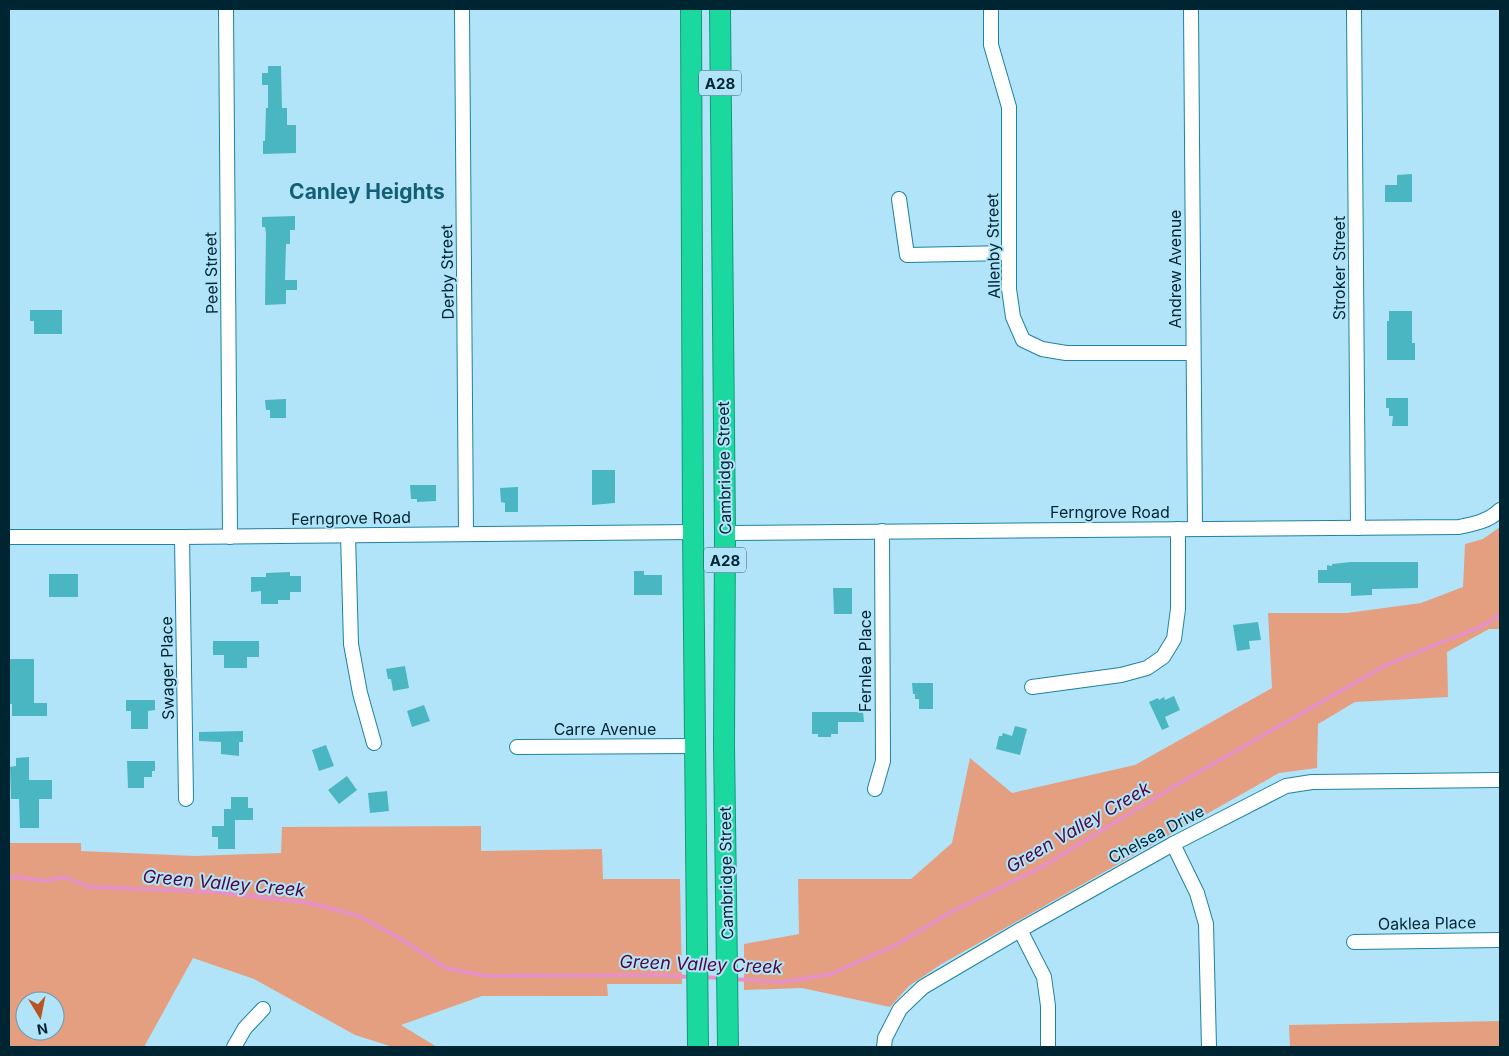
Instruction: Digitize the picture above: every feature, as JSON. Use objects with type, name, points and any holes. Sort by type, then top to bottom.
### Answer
[{"type":"highway","name":"Cambridge Street","points":[[691,9],[694,746],[698,1047]]},
{"type":"highway","name":"Cambridge Street","points":[[720,9],[725,533],[724,744],[728,1047]]},
{"type":"street","name":"Peel Street","points":[[226,9],[230,536]]},
{"type":"street","name":"Derby Street","points":[[462,9],[466,534]]},
{"type":"street","name":"Allenby Street","points":[[990,9],[991,45],[1009,107],[1009,289],[1013,317],[1023,340],[1042,349],[1066,353],[1193,353]]},
{"type":"street","name":"Andrew Avenue","points":[[1191,9],[1195,529]]},
{"type":"street","name":"Stroker Street","points":[[1354,9],[1358,528]]},
{"type":"street","points":[[899,199],[907,255],[1008,253]]},
{"type":"street","name":"Ferngrove Road","points":[[725,533],[1459,527],[1477,523],[1497,513]]},
{"type":"street","points":[[1032,687],[1121,675],[1147,668],[1163,657],[1174,639],[1178,609],[1178,529]]},
{"type":"street","name":"Ferngrove Road","points":[[9,537],[693,532]]},
{"type":"street","name":"Fernlea Place","points":[[875,789],[883,761],[882,532]]},
{"type":"street","points":[[348,535],[351,644],[360,693],[374,743]]},
{"type":"street","name":"Swager Place","points":[[182,537],[186,799]]},
{"type":"street","name":"Carre Avenue","points":[[516,747],[694,746]]},
{"type":"street","name":"Chelsea Drive","points":[[884,1047],[886,1038],[900,1009],[923,987],[1173,844],[1286,786],[1312,782],[1500,780]]},
{"type":"street","points":[[1173,844],[1197,893],[1206,924],[1209,1047]]},
{"type":"street","points":[[1020,930],[1044,976],[1048,1006],[1048,1047]]},
{"type":"street","name":"Oaklea Place","points":[[1354,942],[1500,940]]},
{"type":"street","points":[[234,1047],[245,1028],[263,1009]]},
{"type":"shaded area","points":[[1500,527],[1500,629],[1489,629],[1447,652],[1448,697],[1355,702],[1318,724],[1317,768],[1279,773],[940,965],[909,986],[890,1007],[802,988],[744,990],[744,944],[799,934],[798,879],[911,879],[952,843],[970,758],[1012,793],[1135,765],[1272,688],[1268,613],[1347,613],[1421,603],[1463,587],[1465,544],[1483,539]]},
{"type":"shaded area","points":[[481,826],[481,851],[602,849],[603,879],[680,879],[682,984],[607,984],[608,996],[482,996],[401,1025],[437,1047],[393,1047],[355,1035],[254,979],[193,958],[144,1047],[9,1047],[9,843],[81,843],[81,851],[195,856],[281,853],[282,827]]},
{"type":"shaded area","points":[[1500,1021],[1500,1047],[1290,1047],[1289,1025]]},
{"type":"building","points":[[268,66],[281,66],[282,108],[287,108],[287,125],[296,125],[296,153],[263,154],[266,108],[268,108],[268,85],[262,85],[262,73],[268,73]]},
{"type":"building","points":[[1412,174],[1412,202],[1385,202],[1385,185],[1397,185],[1397,175]]},
{"type":"building","points":[[295,216],[295,230],[290,230],[290,244],[286,244],[285,280],[297,280],[297,290],[286,290],[286,304],[265,305],[266,233],[265,227],[262,227],[262,217]]},
{"type":"building","points":[[30,310],[62,310],[62,334],[34,334],[34,321],[30,321]]},
{"type":"building","points":[[1389,311],[1412,311],[1412,343],[1415,343],[1415,360],[1387,360],[1387,321],[1389,321]]},
{"type":"building","points":[[1386,398],[1408,398],[1408,426],[1392,426],[1393,416],[1389,416],[1389,408],[1386,408]]},
{"type":"building","points":[[286,399],[286,418],[270,418],[270,410],[266,410],[265,400]]},
{"type":"building","points":[[592,470],[615,470],[615,503],[592,505]]},
{"type":"building","points":[[410,485],[436,485],[436,501],[417,502],[417,499],[411,499]]},
{"type":"building","points":[[518,487],[518,512],[505,512],[505,503],[501,502],[500,488]]},
{"type":"building","points":[[1351,562],[1418,562],[1418,588],[1372,589],[1372,595],[1351,596],[1351,583],[1318,583],[1318,570],[1327,570],[1327,565],[1332,566],[1332,564]]},
{"type":"building","points":[[634,571],[644,571],[644,575],[662,575],[662,595],[634,595]]},
{"type":"building","points":[[290,572],[290,576],[301,576],[301,592],[290,592],[290,600],[278,600],[278,604],[261,604],[261,591],[251,592],[251,577],[266,577],[266,573]]},
{"type":"building","points":[[49,574],[78,574],[78,597],[49,597]]},
{"type":"building","points":[[833,588],[852,588],[852,614],[834,614]]},
{"type":"building","points":[[1258,622],[1261,640],[1249,641],[1250,649],[1237,651],[1233,625]]},
{"type":"building","points":[[213,641],[259,641],[259,657],[247,657],[247,668],[224,668],[224,655],[213,655]]},
{"type":"building","points":[[9,659],[34,659],[34,703],[47,703],[47,716],[12,716]]},
{"type":"building","points":[[405,666],[409,688],[393,691],[391,679],[388,679],[386,669]]},
{"type":"building","points":[[912,683],[933,683],[933,709],[919,709],[919,699],[915,699]]},
{"type":"building","points":[[1174,696],[1180,710],[1165,717],[1169,727],[1162,730],[1149,702],[1164,697],[1165,700]]},
{"type":"building","points":[[126,700],[155,700],[155,710],[148,711],[148,729],[131,729],[131,711],[126,711]]},
{"type":"building","points":[[424,705],[430,721],[412,727],[407,711]]},
{"type":"building","points":[[812,712],[863,712],[864,722],[838,722],[838,734],[831,734],[831,737],[818,737],[818,734],[812,734]]},
{"type":"building","points":[[1015,726],[1027,729],[1020,755],[996,749],[999,736],[1002,736],[1003,733],[1012,736]]},
{"type":"building","points":[[243,731],[243,742],[239,742],[239,756],[221,754],[221,742],[199,741],[199,732]]},
{"type":"building","points":[[326,745],[334,766],[319,771],[312,750]]},
{"type":"building","points":[[29,757],[29,780],[52,780],[52,799],[39,799],[39,828],[20,828],[19,799],[11,799],[10,767],[16,766],[16,758]]},
{"type":"building","points":[[127,761],[155,761],[155,771],[152,771],[152,777],[144,777],[144,788],[128,788]]},
{"type":"building","points":[[347,776],[357,790],[339,804],[328,790]]},
{"type":"building","points":[[387,791],[389,811],[370,813],[368,793]]},
{"type":"building","points":[[231,797],[248,797],[248,808],[253,808],[253,820],[235,820],[235,849],[218,849],[218,837],[212,837],[212,826],[224,826],[224,809],[231,809]]},
{"type":"waterway","name":"Green Valley Creek","points":[[732,979],[783,982],[831,974],[896,945],[951,912],[1040,868],[1178,784],[1386,665],[1480,627],[1500,615]]},
{"type":"waterway","name":"Green Valley Creek","points":[[9,878],[19,877],[45,881],[65,877],[89,887],[217,892],[310,903],[359,916],[396,936],[446,968],[486,976],[657,975],[690,977]]},
{"type":"waterway","name":"Green Valley Creek","points":[[702,977],[720,978]]},
{"type":"district","name":"Canley Heights","points":[[367,191]]}]
